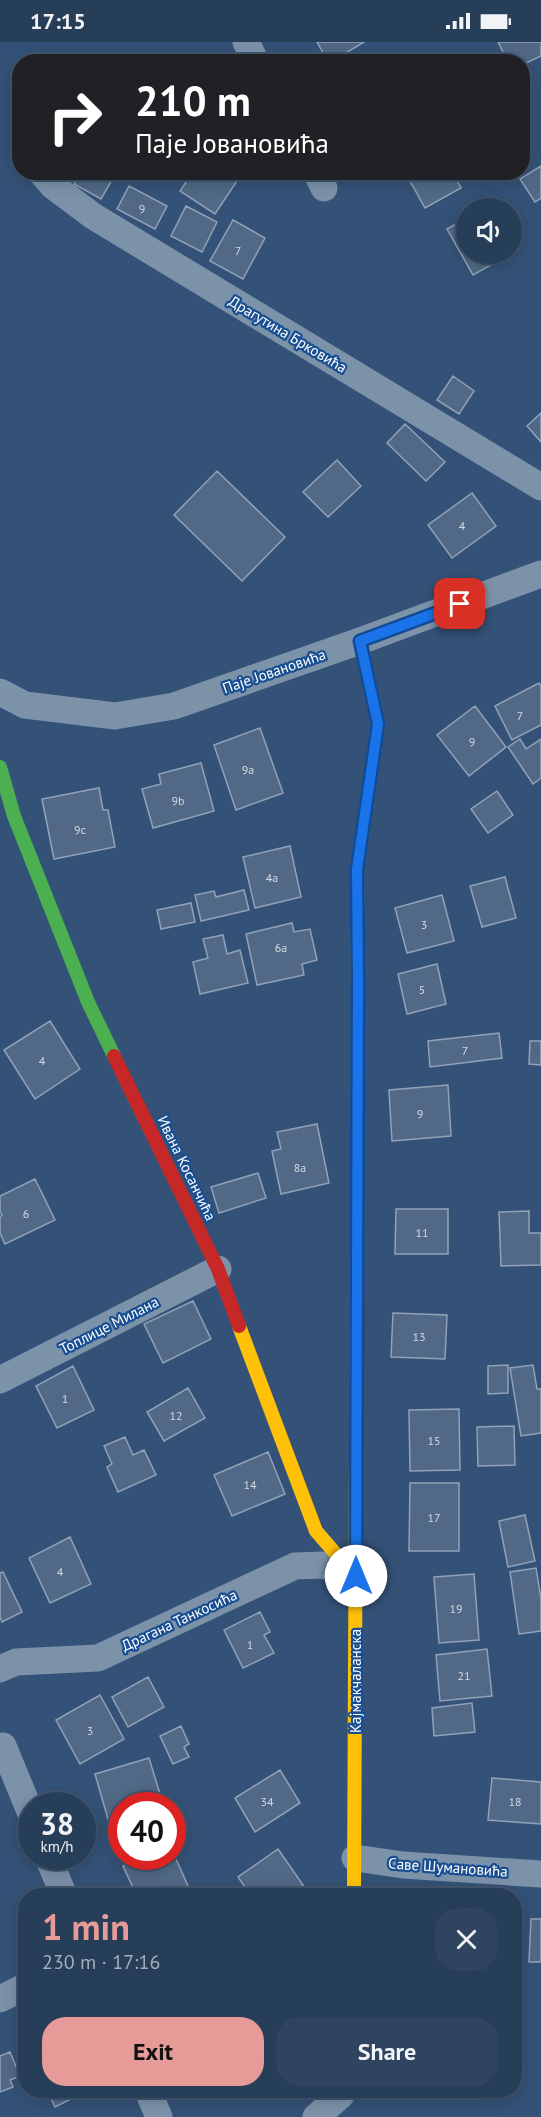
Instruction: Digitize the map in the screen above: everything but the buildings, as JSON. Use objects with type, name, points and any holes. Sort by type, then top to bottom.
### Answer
[{"type":"street","name":"Драгутина Брковића","points":[[48,180],[93,216],[541,487]]},
{"type":"street","name":"Паје Јовановића","points":[[0,692],[25,705],[115,716],[174,706],[541,574]]},
{"type":"street","name":"Кајмакчаланска","points":[[354,1888],[357,869],[378,724],[360,641]]},
{"type":"street","name":"Ивана Косанчића","points":[[0,767],[14,816],[88,1002],[218,1269],[316,1532],[356,1576]]},
{"type":"street","name":"Топлице Милана","points":[[0,1380],[218,1269]]},
{"type":"street","name":"Драгана Танкосића","points":[[0,1669],[16,1662],[98,1658],[295,1566],[323,1565],[356,1576]]},
{"type":"street","points":[[3,1746],[22,1792]]},
{"type":"street","name":"Саве Шумановића","points":[[355,1858],[402,1865],[541,1874]]},
{"type":"street","points":[[53,1870],[61,1888]]},
{"type":"street","points":[[0,1999],[18,1990]]},
{"type":"street","points":[[151,2098],[159,2117]]},
{"type":"street","points":[[316,2117],[341,2101]]},
{"type":"traffic: fast","points":[[0,767],[14,816],[88,1002],[114,1056]]},
{"type":"traffic: fast","points":[[356,1456],[358,991]]},
{"type":"traffic: slow","points":[[358,991],[357,869],[378,724],[360,641]]},
{"type":"traffic: slow","points":[[239,1326],[316,1531],[355,1576]]},
{"type":"traffic: slow","points":[[354,1888],[356,1456]]},
{"type":"traffic: jam","points":[[114,1056],[218,1269],[239,1326]]},
{"type":"route","points":[[356,1576],[357,869],[378,724],[360,641],[460,604]]}]
